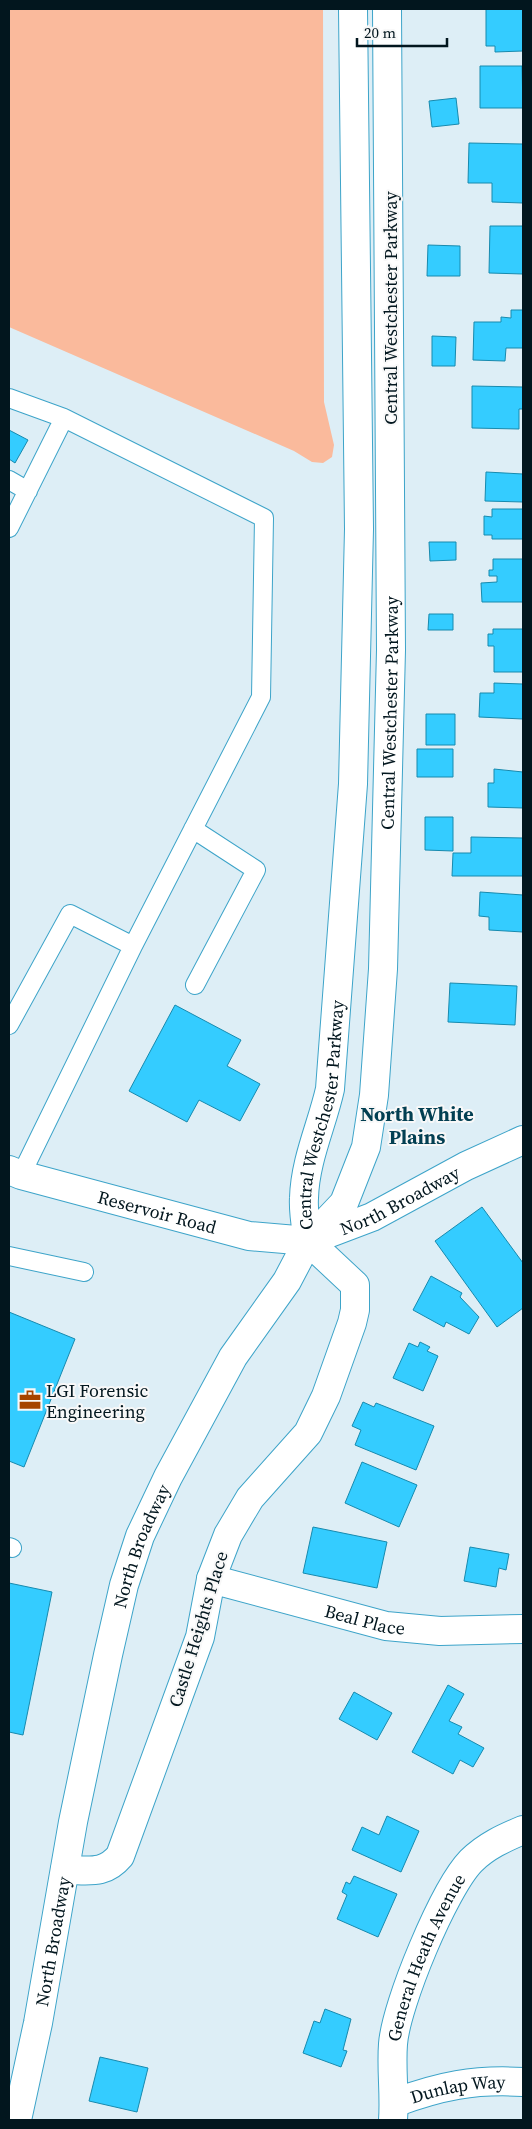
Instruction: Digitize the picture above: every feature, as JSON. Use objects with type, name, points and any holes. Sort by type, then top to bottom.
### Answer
[{"type":"main road","name":"Central Westchester Parkway","points":[[308,1241],[304,1199],[310,1157],[324,1118],[330,1089],[353,784],[359,529],[353,9]]},
{"type":"main road","name":"Central Westchester Parkway","points":[[308,1241],[344,1203],[366,1147],[374,1095],[383,969],[391,650],[387,9]]},
{"type":"main road","name":"North Broadway","points":[[15,2119],[38,2023],[73,1822],[124,1585],[140,1536],[168,1477],[233,1358],[287,1281],[308,1241],[372,1217],[466,1166],[523,1140]]},
{"type":"main road","name":"Reservoir Road","points":[[15,1172],[249,1236],[308,1241]]},
{"type":"main road","name":"Castle Heights Place","points":[[65,1870],[102,1870],[112,1865],[120,1856],[200,1637],[211,1579],[228,1535],[250,1498],[308,1433],[326,1396],[352,1323],[355,1310],[355,1286],[308,1241]]},
{"type":"main road","name":"Beal Place","points":[[211,1579],[386,1626],[440,1631],[523,1629]]},
{"type":"main road","name":"General Heath Avenue","points":[[394,2112],[393,2043],[412,1978],[434,1926],[453,1887],[471,1862],[494,1842],[523,1830]]},
{"type":"main road","name":"Dunlap Way","points":[[394,2112],[429,2090],[464,2082],[523,2082]]},
{"type":"lane","points":[[9,398],[64,418],[264,518],[261,697],[15,1172]]},
{"type":"lane","points":[[9,528],[64,418]]},
{"type":"lane","points":[[9,480],[28,491]]},
{"type":"lane","points":[[194,829],[256,870],[195,985]]},
{"type":"lane","points":[[9,1026],[70,914],[133,946]]},
{"type":"lane","points":[[9,1256],[84,1272]]},
{"type":"shaded area","points":[[9,9],[323,9],[324,402],[334,445],[332,457],[323,463],[312,462],[294,451],[9,327]]},
{"type":"building","points":[[486,9],[523,9],[523,51],[495,52],[495,46],[486,46]]},
{"type":"building","points":[[480,66],[522,66],[523,108],[480,108]]},
{"type":"building","points":[[456,98],[459,124],[432,127],[429,101]]},
{"type":"building","points":[[469,143],[523,144],[523,203],[492,202],[492,183],[468,183]]},
{"type":"building","points":[[490,226],[523,226],[523,274],[489,273]]},
{"type":"building","points":[[428,245],[460,246],[460,276],[427,276]]},
{"type":"building","points":[[511,310],[523,310],[523,348],[506,348],[505,361],[473,360],[474,322],[501,322],[501,317],[511,318]]},
{"type":"building","points":[[432,336],[456,337],[455,366],[432,366]]},
{"type":"building","points":[[472,386],[523,387],[523,409],[519,409],[519,429],[472,428]]},
{"type":"building","points":[[9,430],[28,440],[15,463],[9,459]]},
{"type":"building","points":[[486,472],[523,474],[523,502],[485,501]]},
{"type":"building","points":[[492,509],[523,509],[523,539],[492,539],[492,535],[484,535],[484,516],[492,517]]},
{"type":"building","points":[[429,542],[456,542],[456,560],[430,561]]},
{"type":"building","points":[[493,559],[523,559],[523,602],[482,602],[481,583],[497,582],[497,576],[489,576],[489,570],[493,570]]},
{"type":"building","points":[[429,614],[453,614],[453,630],[428,630]]},
{"type":"building","points":[[493,629],[523,629],[523,672],[494,672],[494,646],[488,646],[488,634],[493,634]]},
{"type":"building","points":[[494,683],[523,684],[523,719],[479,717],[480,693],[494,693]]},
{"type":"building","points":[[426,714],[455,714],[455,745],[426,745]]},
{"type":"building","points":[[417,749],[453,749],[453,777],[417,777]]},
{"type":"building","points":[[494,769],[523,772],[523,808],[488,807],[488,783],[494,783]]},
{"type":"building","points":[[425,817],[453,817],[453,851],[425,850]]},
{"type":"building","points":[[471,837],[523,838],[523,876],[452,876],[453,853],[471,853]]},
{"type":"building","points":[[480,892],[523,895],[523,932],[489,930],[489,917],[479,916]]},
{"type":"building","points":[[450,983],[517,986],[515,1025],[448,1022]]},
{"type":"building","points":[[175,1005],[241,1040],[227,1066],[260,1084],[240,1121],[199,1100],[187,1122],[129,1091]]},
{"type":"building","points":[[482,1207],[523,1263],[523,1308],[497,1327],[435,1241]]},
{"type":"building","points":[[431,1276],[462,1293],[460,1297],[479,1317],[469,1334],[446,1322],[444,1327],[413,1310]]},
{"type":"building","name":"LGI Forensic Engineering","points":[[9,1312],[75,1339],[24,1467],[9,1461]]},
{"type":"building","points":[[420,1342],[430,1347],[427,1351],[438,1356],[423,1391],[393,1378],[409,1343],[418,1347]]},
{"type":"building","points":[[363,1402],[374,1407],[376,1403],[434,1426],[416,1470],[355,1445],[361,1430],[352,1426]]},
{"type":"building","points":[[362,1462],[417,1485],[399,1527],[345,1503]]},
{"type":"building","points":[[313,1527],[387,1542],[377,1588],[303,1573]]},
{"type":"building","points":[[470,1547],[509,1554],[506,1570],[499,1568],[496,1587],[464,1581]]},
{"type":"building","points":[[9,1583],[52,1592],[23,1735],[9,1732]]},
{"type":"building","points":[[448,1685],[464,1694],[449,1721],[462,1727],[458,1734],[484,1748],[473,1767],[460,1760],[453,1774],[412,1752]]},
{"type":"building","points":[[354,1692],[392,1713],[377,1740],[339,1719]]},
{"type":"building","points":[[387,1816],[419,1831],[401,1872],[352,1850],[362,1827],[379,1835]]},
{"type":"building","points":[[354,1876],[397,1894],[378,1937],[337,1919],[347,1895],[342,1892],[346,1882],[350,1884]]},
{"type":"building","points":[[325,2009],[351,2019],[343,2050],[347,2051],[341,2067],[303,2053],[314,2021],[320,2023]]},
{"type":"building","points":[[100,2057],[148,2068],[137,2112],[89,2101]]},
{"type":"place","name":"LGI Forensic Engineering","points":[[30,1400]]},
{"type":"district","name":"North White Plains","points":[[417,1126]]}]
